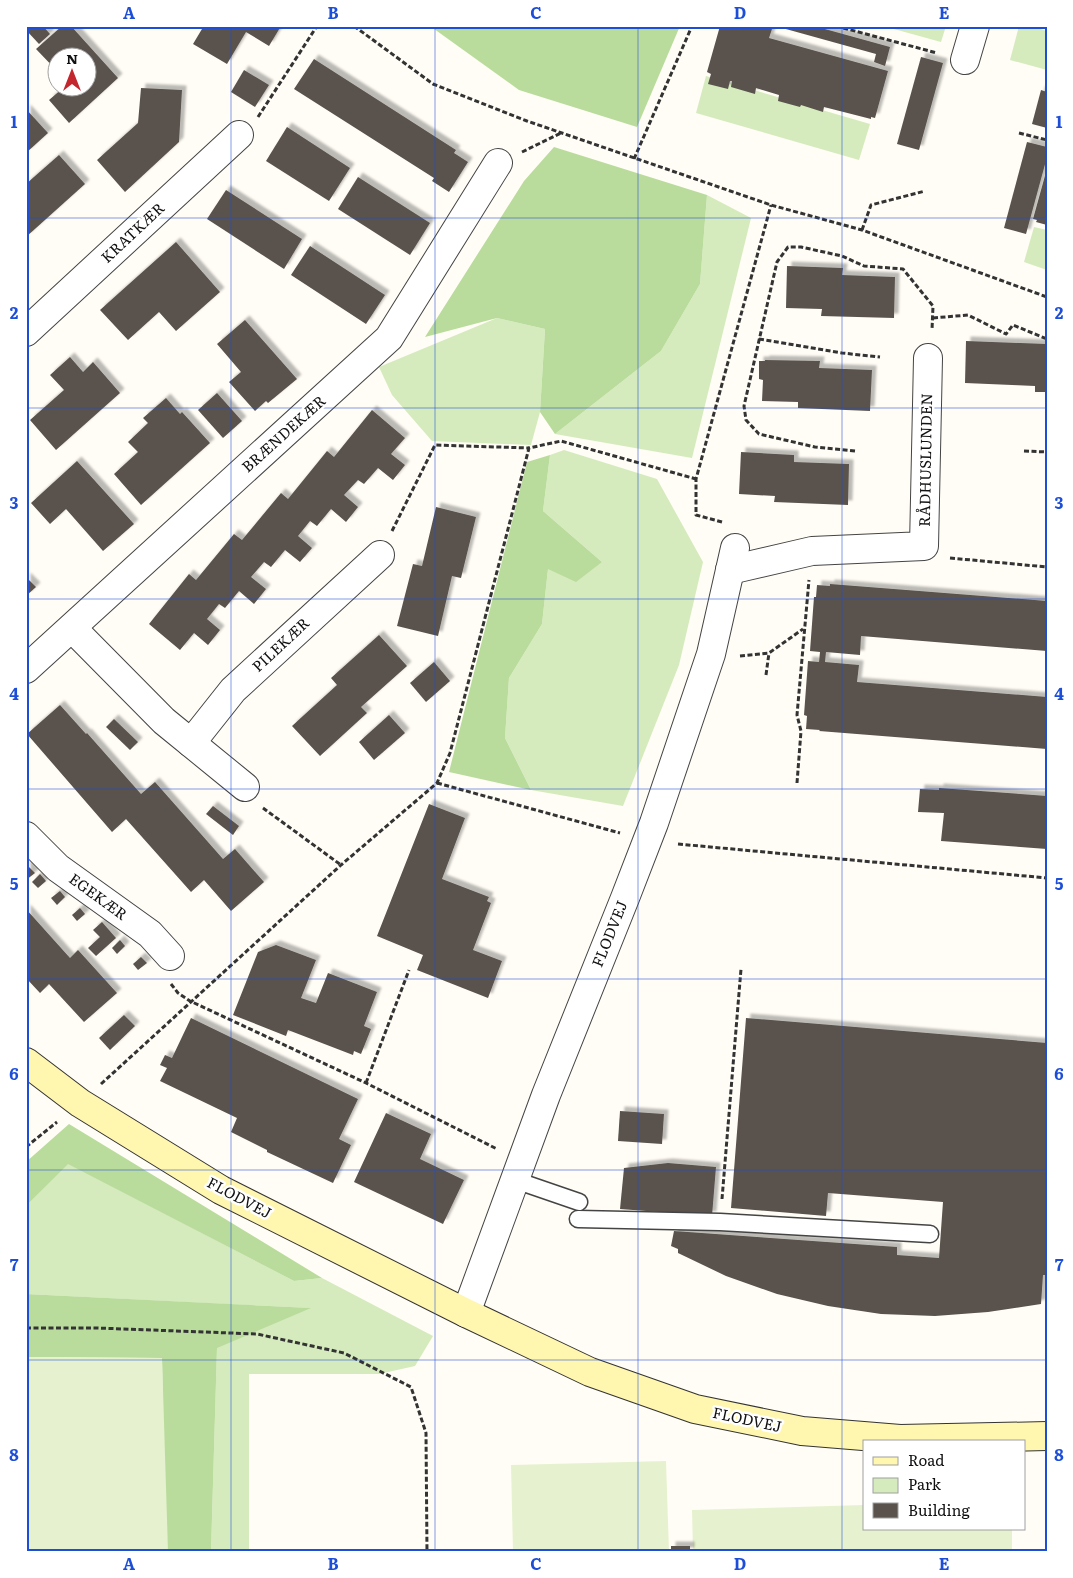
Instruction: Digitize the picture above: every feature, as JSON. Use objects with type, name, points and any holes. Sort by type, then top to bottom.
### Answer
[{"type":"street","points":[[965,60],[974,26]]},
{"type":"street","name":"KRATKÆR","points":[[26,332],[239,134]]},
{"type":"street","name":"BRÆNDEKÆR","points":[[26,670],[389,338],[498,163]]},
{"type":"street","name":"RÅDHUSLUNDEN","points":[[732,559],[812,551],[924,546],[928,358]]},
{"type":"street","name":"PILEKÆR","points":[[192,743],[232,690],[380,555]]},
{"type":"street","name":"FLODVEJ","points":[[466,1313],[546,1095],[647,841],[711,654],[732,559]]},
{"type":"street","points":[[72,628],[164,721],[245,787]]},
{"type":"street","name":"EGEKÆR","points":[[26,836],[58,868],[150,934],[170,956]]},
{"type":"street","name":"FLODVEJ","points":[[26,1062],[80,1103],[221,1190],[466,1313],[590,1372],[695,1409],[802,1431],[900,1439],[1047,1436]]},
{"type":"lane","points":[[518,1170],[578,1211],[720,1222],[930,1234]]},
{"type":"path","points":[[239,134],[247,134],[317,26]]},
{"type":"path","points":[[354,26],[433,84],[527,121],[771,205],[862,230],[1047,297]]},
{"type":"path","points":[[634,159],[692,26]]},
{"type":"path","points":[[836,26],[965,60]]},
{"type":"path","points":[[498,163],[562,133]]},
{"type":"path","points":[[1019,133],[1047,140]]},
{"type":"path","points":[[862,230],[871,205],[925,191]]},
{"type":"path","points":[[732,559],[726,523],[696,515],[696,479],[771,205]]},
{"type":"path","points":[[855,451],[815,447],[758,434],[746,420],[744,406],[777,262],[788,247],[801,247],[842,256],[864,266],[903,269],[933,306],[928,358]]},
{"type":"path","points":[[933,318],[968,315],[1006,334],[1013,325],[1047,338]]},
{"type":"path","points":[[759,338],[842,353],[880,357]]},
{"type":"path","points":[[380,555],[435,446],[529,448],[561,441],[696,479]]},
{"type":"path","points":[[26,1147],[80,1103],[341,865],[437,783],[450,754],[529,448]]},
{"type":"path","points":[[1024,451],[1047,452]]},
{"type":"path","points":[[924,546],[937,557],[1047,567]]},
{"type":"path","points":[[797,783],[801,732],[797,715],[812,551]]},
{"type":"path","points":[[711,654],[733,656],[769,653],[804,629]]},
{"type":"path","points":[[766,675],[769,653]]},
{"type":"path","points":[[437,783],[647,841],[1047,878]]},
{"type":"path","points":[[245,787],[248,797],[341,865]]},
{"type":"path","points":[[720,1222],[741,969]]},
{"type":"path","points":[[366,1083],[409,970]]},
{"type":"path","points":[[190,1001],[366,1083],[518,1170]]},
{"type":"path","points":[[26,1328],[97,1328],[257,1334],[344,1353],[411,1388],[426,1433],[427,1552]]},
{"type":"green space","points":[[430,26],[680,26],[637,127],[519,90]]},
{"type":"green space","points":[[883,26],[946,26],[941,42]]},
{"type":"green space","points":[[1019,26],[1031,26],[1047,31],[1047,70],[1010,60]]},
{"type":"green space","points":[[706,76],[870,124],[859,160],[696,113]]},
{"type":"green space","points":[[554,147],[707,195],[700,284],[661,351],[555,434],[540,412],[545,329],[497,318],[425,337],[524,181]]},
{"type":"green space","points":[[707,195],[751,218],[692,458],[555,434],[661,351],[700,284]]},
{"type":"green space","points":[[1034,227],[1047,230],[1047,270],[1024,262]]},
{"type":"green space","points":[[497,318],[545,329],[540,412],[531,445],[432,441],[392,395],[379,367]]},
{"type":"green space","points":[[564,450],[657,479],[703,562],[679,665],[623,806],[531,790],[505,738],[509,678],[542,624],[548,569],[602,562],[543,511],[550,455]]},
{"type":"green space","points":[[550,455],[543,511],[602,562],[576,582],[548,569],[542,624],[509,678],[505,738],[531,790],[449,772],[527,462]]},
{"type":"green space","points":[[69,1124],[322,1278],[294,1281],[68,1164],[26,1206],[26,1162]]},
{"type":"green space","points":[[68,1163],[294,1281],[322,1278],[433,1336],[415,1366],[379,1374],[249,1374],[249,1552],[211,1552],[217,1347],[309,1308],[26,1294],[26,1206]]},
{"type":"green space","points":[[26,1294],[311,1308],[217,1348],[211,1552],[165,1552],[162,1358],[26,1357]]},
{"type":"green space","points":[[26,1357],[162,1358],[168,1552],[26,1552]]},
{"type":"green space","points":[[666,1461],[669,1552],[513,1552],[511,1465]]},
{"type":"green space","points":[[863,1505],[863,1530],[1012,1530],[1012,1552],[693,1552],[692,1510]]},
{"type":"building","points":[[26,26],[43,26],[50,34],[39,44],[26,30]]},
{"type":"building","points":[[62,26],[71,26],[91,48],[48,48],[48,62],[36,49]]},
{"type":"building","points":[[198,26],[281,26],[269,46],[246,32],[227,64],[193,44],[202,29]]},
{"type":"building","points":[[720,26],[773,26],[769,38],[888,71],[875,118],[871,117],[871,119],[824,107],[823,112],[801,105],[800,107],[778,101],[779,95],[756,88],[755,94],[731,87],[732,81],[730,81],[728,89],[708,84],[711,74],[707,72]]},
{"type":"building","points":[[775,26],[814,26],[890,47],[885,66],[874,62],[876,54]]},
{"type":"building","points":[[98,56],[118,78],[98,96]]},
{"type":"building","points":[[921,57],[943,63],[919,150],[897,144]]},
{"type":"building","points":[[314,59],[456,150],[454,153],[468,162],[449,192],[432,181],[434,178],[294,89]]},
{"type":"building","points":[[244,70],[269,85],[255,107],[231,92]]},
{"type":"building","points":[[141,88],[182,90],[179,142],[125,192],[97,160],[138,123]]},
{"type":"building","points":[[1041,90],[1047,92],[1047,128],[1032,124]]},
{"type":"building","points":[[51,98],[96,98],[69,123],[49,100]]},
{"type":"building","points":[[26,109],[48,133],[26,153]]},
{"type":"building","points":[[287,127],[350,168],[329,201],[266,161]]},
{"type":"building","points":[[1027,142],[1047,147],[1047,157],[1026,234],[1004,228]]},
{"type":"building","points":[[59,155],[85,184],[26,237],[26,184]]},
{"type":"building","points":[[1046,172],[1047,225],[1036,222],[1037,220],[1033,219]]},
{"type":"building","points":[[358,177],[430,223],[410,255],[338,209]]},
{"type":"building","points":[[226,190],[302,239],[284,269],[207,219]]},
{"type":"building","points":[[176,242],[220,292],[176,331],[159,312],[128,340],[100,310]]},
{"type":"building","points":[[310,246],[385,295],[366,324],[291,275]]},
{"type":"building","points":[[787,266],[843,268],[842,275],[895,277],[894,318],[821,316],[822,309],[786,308]]},
{"type":"building","points":[[245,320],[297,379],[268,403],[266,401],[255,411],[229,382],[241,372],[217,344]]},
{"type":"building","points":[[966,341],[1047,344],[1047,392],[1035,392],[1035,386],[965,383]]},
{"type":"building","points":[[70,357],[83,372],[93,362],[120,393],[56,450],[30,420],[64,390],[50,375]]},
{"type":"building","points":[[759,361],[820,361],[819,368],[872,370],[870,411],[798,408],[798,402],[762,401],[763,380],[759,379]]},
{"type":"building","points":[[217,393],[242,421],[223,438],[198,410]]},
{"type":"building","points":[[166,398],[180,414],[182,412],[210,443],[141,505],[114,474],[138,452],[128,442],[148,423],[143,418]]},
{"type":"building","points":[[372,410],[405,438],[391,454],[405,465],[393,480],[378,468],[364,484],[358,480],[344,495],[358,507],[346,522],[331,509],[317,526],[310,521],[298,536],[312,548],[300,562],[285,550],[271,567],[264,562],[251,577],[266,589],[254,604],[239,591],[225,608],[219,604],[207,619],[220,630],[208,645],[194,633],[180,650],[149,624],[189,574],[196,580],[234,534],[242,540],[281,493],[288,499],[327,451],[334,457]]},
{"type":"building","points":[[741,452],[794,455],[794,462],[849,464],[848,505],[774,502],[775,496],[739,494]]},
{"type":"building","points":[[77,461],[134,524],[103,551],[66,509],[50,524],[31,503]]},
{"type":"building","points":[[436,507],[476,517],[461,578],[452,576],[438,636],[397,626],[413,564],[422,566]]},
{"type":"building","points":[[26,577],[36,587],[26,596]]},
{"type":"building","points":[[830,584],[1047,601],[1047,651],[861,636],[860,655],[826,652],[825,662],[859,665],[857,682],[1047,697],[1047,749],[806,729],[807,716],[804,715],[808,661],[819,662],[820,652],[810,651],[814,597],[816,597],[817,585],[830,586]]},
{"type":"building","points":[[379,635],[407,666],[361,707],[367,713],[320,756],[292,726],[337,685],[331,678]]},
{"type":"building","points":[[434,662],[450,681],[426,702],[410,683]]},
{"type":"building","points":[[60,705],[141,794],[155,782],[223,859],[235,849],[264,882],[231,911],[204,880],[191,892],[126,819],[112,832],[27,734]]},
{"type":"building","points":[[389,715],[405,733],[374,760],[359,742]]},
{"type":"building","points":[[114,719],[138,742],[130,750],[106,727]]},
{"type":"building","points":[[939,788],[1047,796],[1047,849],[941,841],[944,813],[918,812],[920,789],[939,790]]},
{"type":"building","points":[[429,804],[465,818],[442,879],[489,897],[487,901],[491,903],[473,950],[502,961],[488,998],[417,970],[423,955],[377,936]]},
{"type":"building","points":[[213,806],[239,826],[233,835],[206,814]]},
{"type":"building","points":[[26,864],[35,873],[26,880]]},
{"type":"building","points":[[40,874],[46,881],[38,888],[32,882]]},
{"type":"building","points":[[60,891],[65,897],[57,905],[51,898]]},
{"type":"building","points":[[80,908],[85,914],[77,921],[72,915]]},
{"type":"building","points":[[26,909],[70,958],[78,950],[117,993],[84,1022],[49,984],[40,993],[26,978]]},
{"type":"building","points":[[102,922],[116,938],[96,956],[88,948],[100,937],[93,930]]},
{"type":"building","points":[[120,940],[125,946],[117,954],[112,948]]},
{"type":"building","points":[[276,945],[316,960],[301,998],[316,1003],[328,973],[377,992],[364,1026],[371,1029],[361,1054],[354,1051],[353,1055],[288,1030],[286,1036],[233,1015],[258,952]]},
{"type":"building","points":[[141,957],[147,963],[138,970],[133,964]]},
{"type":"building","points":[[124,1015],[135,1026],[110,1050],[99,1038]]},
{"type":"building","points":[[191,1018],[358,1099],[339,1139],[351,1145],[333,1183],[267,1152],[267,1150],[231,1132],[237,1118],[160,1081],[167,1068],[160,1065],[165,1055],[172,1058]]},
{"type":"building","points":[[746,1018],[1047,1043],[1047,1275],[1043,1275],[1041,1304],[988,1312],[935,1316],[881,1314],[828,1306],[777,1294],[726,1276],[678,1253],[678,1249],[671,1246],[674,1231],[897,1247],[897,1255],[939,1258],[943,1202],[828,1193],[826,1216],[731,1208]]},
{"type":"building","points":[[620,1111],[664,1114],[662,1144],[618,1141]]},
{"type":"building","points":[[386,1113],[431,1134],[420,1159],[464,1180],[443,1224],[354,1182]]},
{"type":"building","points":[[668,1163],[716,1167],[712,1216],[620,1209],[624,1168]]},
{"type":"building","points":[[671,1546],[690,1546],[690,1552],[671,1552]]}]
